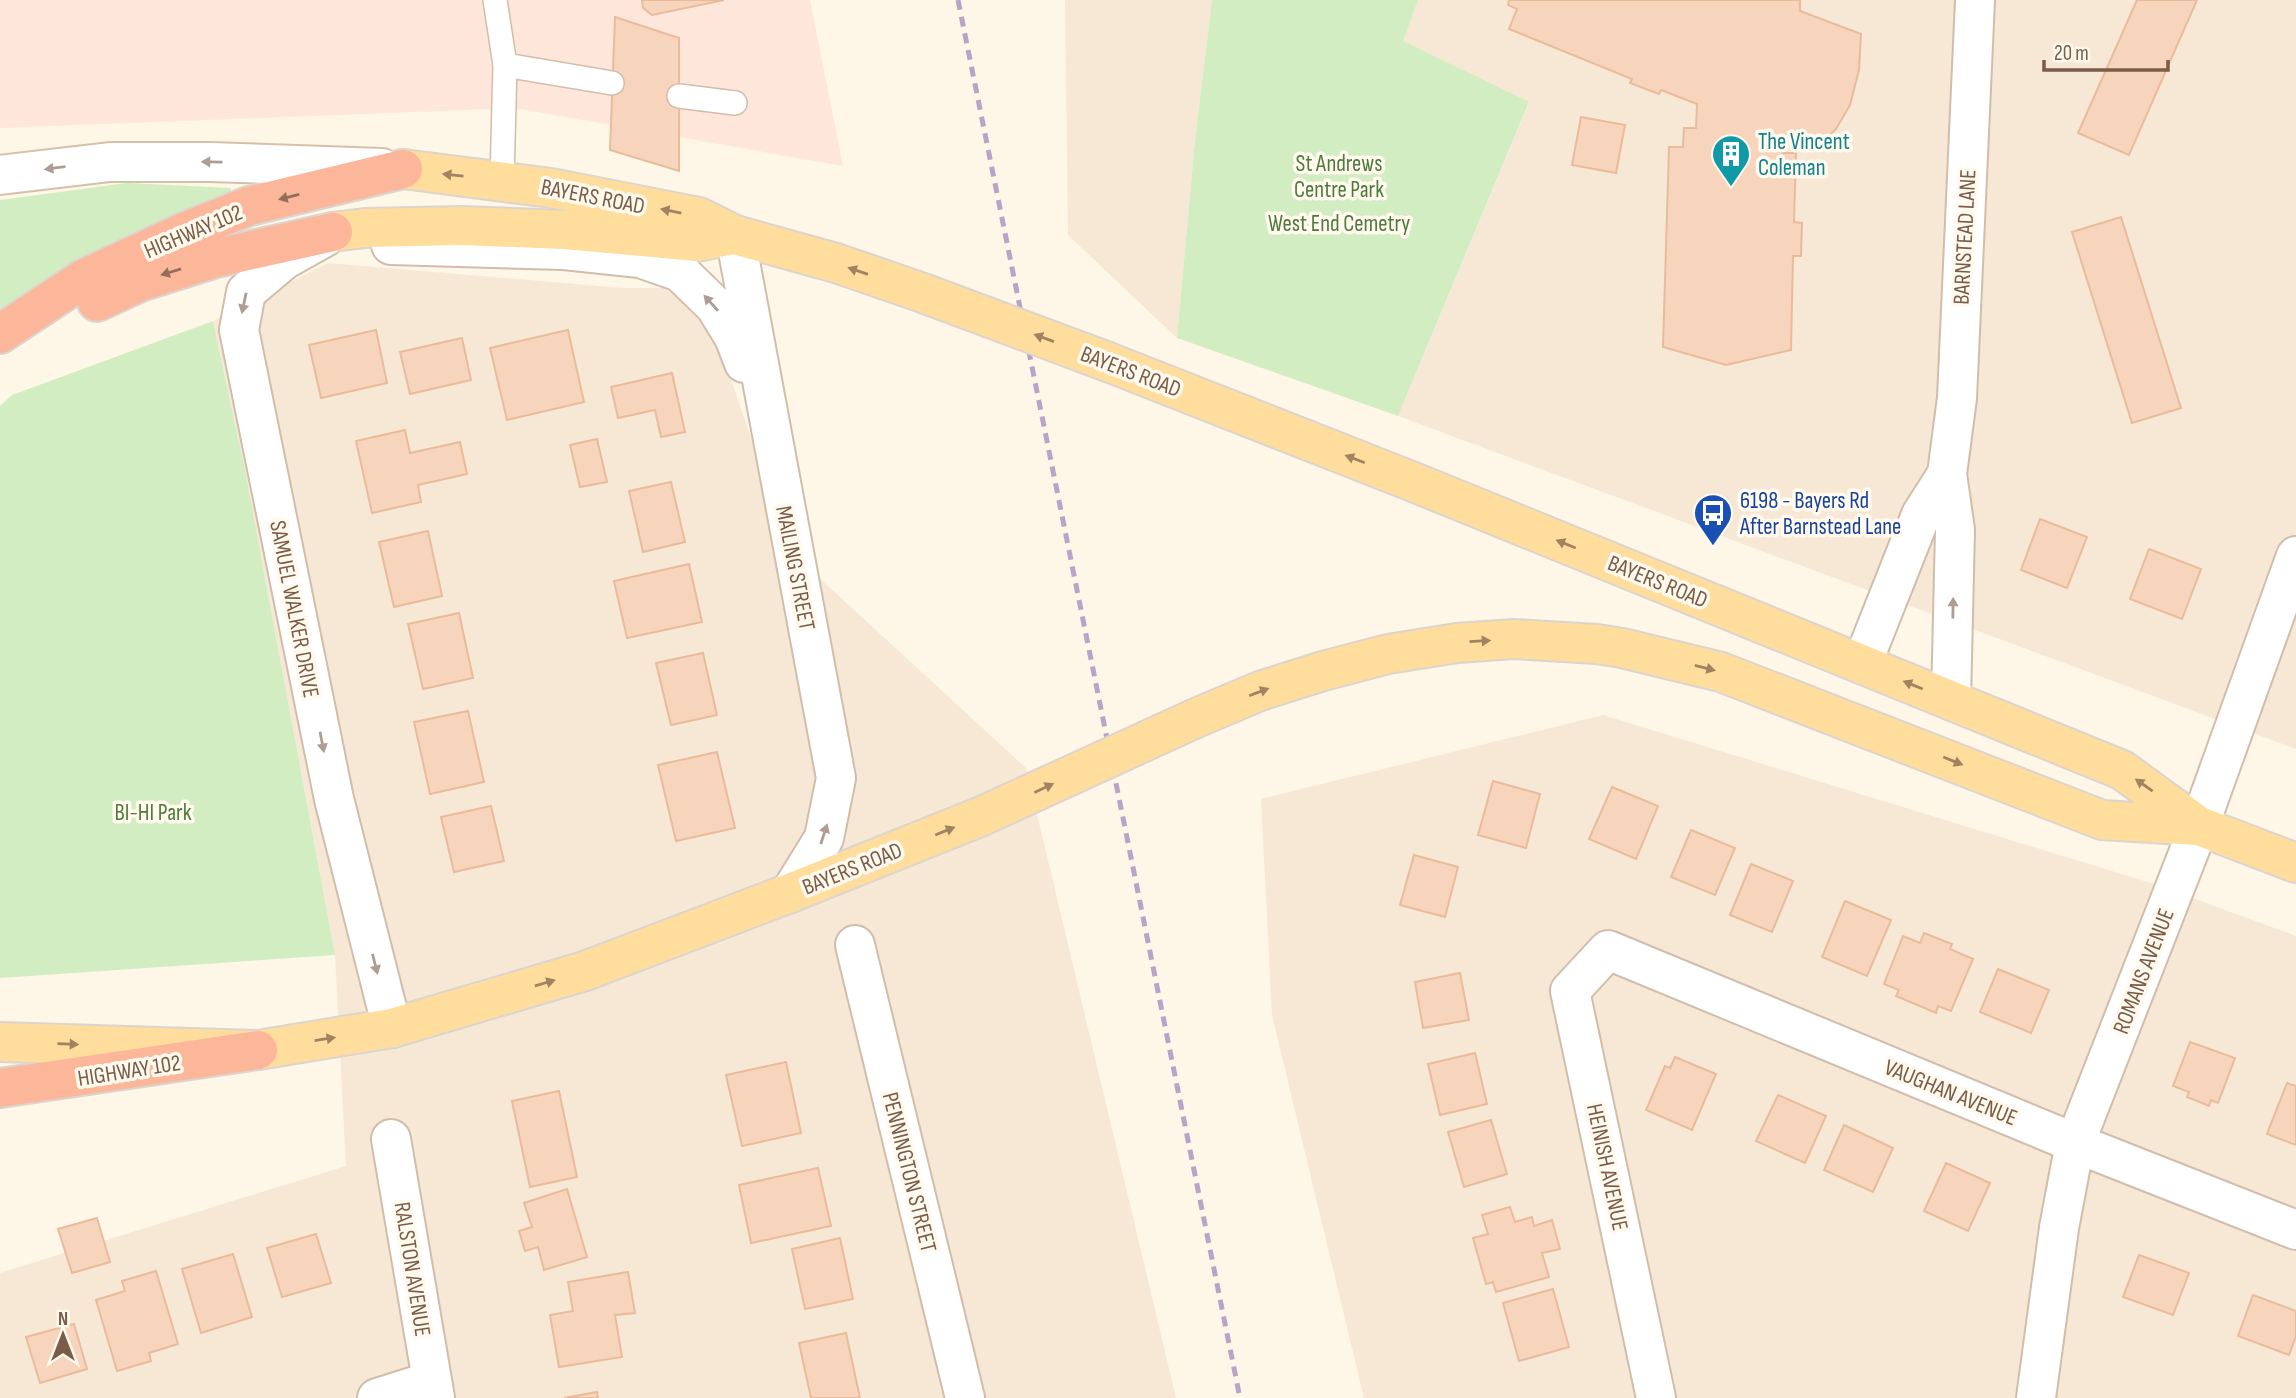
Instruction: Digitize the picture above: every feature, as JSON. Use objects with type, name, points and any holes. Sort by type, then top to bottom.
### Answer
[{"type":"highway","name":"HIGHWAY 102","points":[[0,334],[83,279],[249,206],[403,169]]},
{"type":"highway","points":[[0,355],[30,334],[140,282],[216,258],[333,233]]},
{"type":"highway","name":"HIGHWAY 102","points":[[0,1088],[258,1050]]},
{"type":"main road","name":"BAYERS ROAD","points":[[403,169],[502,180],[699,217],[735,234],[836,263],[923,293],[1108,362],[1428,488],[2122,770],[2199,825],[2296,863]]},
{"type":"main road","points":[[333,233],[365,228],[463,226],[565,230],[697,242],[735,234]]},
{"type":"main road","name":"BAYERS ROAD","points":[[0,1042],[258,1050],[392,1028],[585,971],[790,893],[982,816],[1196,718],[1273,687],[1388,654],[1457,643],[1514,639],[1597,644],[1721,672],[2102,820],[2199,825]]},
{"type":"street","name":"BARNSTEAD LANE","points":[[1951,700],[1955,530],[1947,474],[1957,398],[1975,0]]},
{"type":"street","name":"BAYERS ROAD","points":[[0,175],[123,162],[209,162],[403,169]]},
{"type":"street","name":"SAMUEL WALKER DRIVE","points":[[333,233],[284,260],[246,292],[239,330],[334,799],[392,1028]]},
{"type":"street","name":"MAILING STREET","points":[[735,234],[836,778],[824,838],[790,893]]},
{"type":"street","points":[[284,260],[338,247],[404,244],[564,250],[640,258],[666,267],[680,272],[715,306],[734,337],[770,431]]},
{"type":"street","name":"BARNSTEAD LANE","points":[[1862,664],[1921,515],[1947,474]]},
{"type":"street","name":"ROMANS AVENUE","points":[[2036,1398],[2059,1228],[2075,1143],[2199,825],[2296,556]]},
{"type":"street","name":"PENNINGTON STREET","points":[[855,945],[965,1398]]},
{"type":"street","name":"VAUGHAN AVENUE","points":[[1608,950],[2075,1143],[2296,1230]]},
{"type":"street","name":"HEINISH AVENUE","points":[[1608,950],[1570,991],[1656,1398]]},
{"type":"street","name":"RALSTON AVENUE","points":[[391,1139],[433,1390]]},
{"type":"street","points":[[377,1398],[433,1390]]},
{"type":"lane","points":[[495,0],[505,65],[502,180]]},
{"type":"lane","points":[[505,65],[612,83]]},
{"type":"lane","points":[[679,96],[734,103]]},
{"type":"shaded area","points":[[0,0],[810,0],[843,166],[515,108],[0,128]]},
{"type":"shaded area","points":[[1065,0],[1212,0],[1195,140],[1177,338],[1068,235]]},
{"type":"shaded area","points":[[1418,0],[2296,0],[2296,749],[1398,416],[1529,103],[1402,41]]},
{"type":"shaded area","points":[[328,263],[623,288],[699,288],[791,552],[1026,768],[1176,1398],[0,1398],[0,1273],[346,1166],[335,955],[246,475],[213,321]]},
{"type":"shaded area","points":[[1603,715],[2154,884],[2296,936],[2296,1398],[1364,1398],[1272,1015],[1261,799]]},
{"type":"green space","name":"St Andrews Centre Park","points":[[1212,0],[1418,0],[1403,41],[1529,102],[1398,416],[1177,338],[1195,140]]},
{"type":"green space","points":[[127,183],[231,188],[230,199],[125,242],[0,311],[0,200]]},
{"type":"green space","name":"BI-HI Park","points":[[213,321],[246,475],[335,955],[0,978],[0,406],[12,395]]},
{"type":"building","points":[[642,0],[724,0],[652,15],[643,8]]},
{"type":"building","name":"The Vincent Coleman","points":[[1509,0],[1800,0],[1800,11],[1861,34],[1859,70],[1850,105],[1836,129],[1815,150],[1782,137],[1782,153],[1796,153],[1794,222],[1802,223],[1801,256],[1793,256],[1791,350],[1726,365],[1663,347],[1669,147],[1683,147],[1684,128],[1696,128],[1697,104],[1661,90],[1659,94],[1630,83],[1632,79],[1509,29],[1517,9],[1508,5]]},
{"type":"building","points":[[2137,0],[2197,0],[2129,155],[2078,133]]},
{"type":"building","points":[[615,17],[679,38],[679,171],[610,150]]},
{"type":"building","points":[[1581,117],[1625,125],[1616,173],[1572,165]]},
{"type":"building","points":[[2121,217],[2181,408],[2132,423],[2072,232]]},
{"type":"building","points":[[376,330],[387,383],[321,398],[309,345]]},
{"type":"building","points":[[568,330],[584,402],[507,420],[490,348]]},
{"type":"building","points":[[462,338],[471,380],[410,394],[400,352]]},
{"type":"building","points":[[672,373],[685,432],[661,437],[655,410],[618,418],[611,387]]},
{"type":"building","points":[[405,430],[410,453],[460,442],[467,474],[418,485],[421,502],[372,513],[356,441]]},
{"type":"building","points":[[597,439],[607,482],[580,487],[570,445]]},
{"type":"building","points":[[671,482],[685,542],[643,552],[629,491]]},
{"type":"building","points":[[2040,519],[2087,537],[2067,588],[2021,570]]},
{"type":"building","points":[[428,531],[442,596],[394,607],[379,542]]},
{"type":"building","points":[[2149,549],[2201,569],[2182,619],[2130,599]]},
{"type":"building","points":[[689,564],[702,622],[627,638],[614,581]]},
{"type":"building","points":[[459,613],[473,678],[423,689],[408,624]]},
{"type":"building","points":[[703,653],[717,715],[671,725],[656,663]]},
{"type":"building","points":[[468,711],[484,782],[430,794],[414,722]]},
{"type":"building","points":[[717,752],[735,828],[676,841],[658,765]]},
{"type":"building","points":[[1493,781],[1540,794],[1526,848],[1478,835]]},
{"type":"building","points":[[1612,787],[1658,806],[1636,859],[1589,839]]},
{"type":"building","points":[[491,806],[504,861],[454,872],[441,817]]},
{"type":"building","points":[[1691,830],[1735,848],[1715,895],[1671,877]]},
{"type":"building","points":[[1414,855],[1458,867],[1445,917],[1400,905]]},
{"type":"building","points":[[1751,864],[1793,881],[1772,932],[1730,915]]},
{"type":"building","points":[[1845,901],[1891,920],[1867,976],[1822,957]]},
{"type":"building","points":[[1924,933],[1952,944],[1950,949],[1973,959],[1951,1011],[1938,1006],[1936,1013],[1896,996],[1899,990],[1884,984],[1903,936],[1920,943]]},
{"type":"building","points":[[1998,969],[2049,990],[2031,1033],[1980,1012]]},
{"type":"building","points":[[1460,973],[1469,1020],[1423,1028],[1415,982]]},
{"type":"building","points":[[2190,1042],[2235,1058],[2218,1103],[2211,1100],[2209,1106],[2187,1097],[2189,1092],[2173,1086]]},
{"type":"building","points":[[1475,1053],[1487,1104],[1440,1115],[1428,1064]]},
{"type":"building","points":[[1675,1057],[1716,1074],[1692,1130],[1646,1110],[1665,1066],[1670,1068]]},
{"type":"building","points":[[786,1062],[801,1133],[742,1146],[726,1075]]},
{"type":"building","points":[[2287,1083],[2296,1086],[2296,1145],[2267,1134]]},
{"type":"building","points":[[559,1091],[577,1177],[530,1187],[512,1101]]},
{"type":"building","points":[[1778,1095],[1826,1116],[1805,1163],[1756,1141]]},
{"type":"building","points":[[1491,1120],[1507,1174],[1464,1187],[1448,1132]]},
{"type":"building","points":[[1844,1125],[1893,1148],[1873,1192],[1824,1170]]},
{"type":"building","points":[[1946,1163],[1990,1183],[1968,1231],[1924,1211]]},
{"type":"building","points":[[818,1168],[831,1226],[751,1243],[739,1185]]},
{"type":"building","points":[[567,1189],[587,1257],[544,1270],[538,1247],[525,1251],[519,1231],[532,1227],[524,1203]]},
{"type":"building","points":[[1510,1207],[1515,1222],[1532,1217],[1534,1226],[1552,1220],[1560,1249],[1542,1253],[1549,1277],[1496,1292],[1493,1282],[1486,1284],[1473,1238],[1488,1234],[1482,1215]]},
{"type":"building","points":[[97,1218],[110,1262],[72,1273],[58,1229]]},
{"type":"building","points":[[316,1234],[331,1283],[282,1297],[267,1248]]},
{"type":"building","points":[[840,1238],[853,1299],[805,1309],[792,1249]]},
{"type":"building","points":[[233,1254],[252,1317],[201,1333],[182,1269]]},
{"type":"building","points":[[2139,1255],[2189,1273],[2173,1315],[2123,1297]]},
{"type":"building","points":[[156,1271],[178,1344],[149,1353],[151,1361],[117,1371],[96,1300],[125,1291],[122,1281]]},
{"type":"building","points":[[628,1272],[635,1313],[615,1315],[622,1357],[559,1367],[550,1315],[573,1311],[568,1282]]},
{"type":"building","points":[[1553,1289],[1569,1347],[1519,1361],[1503,1303]]},
{"type":"building","points":[[2253,1295],[2296,1311],[2296,1336],[2289,1355],[2238,1336]]},
{"type":"building","points":[[74,1324],[87,1369],[40,1383],[26,1337]]},
{"type":"building","points":[[846,1333],[860,1398],[811,1398],[799,1343]]},
{"type":"building","points":[[597,1392],[598,1398],[564,1398]]},
{"type":"railway","points":[[958,0],[1240,1398]]},
{"type":"place","name":"The Vincent Coleman","points":[[1731,188]]},
{"type":"place","name":"6198 - Bayers Rd After Barnstead Lane","points":[[1713,547]]},
{"type":"park label","name":"West End Cemetry","points":[[1339,223]]}]
